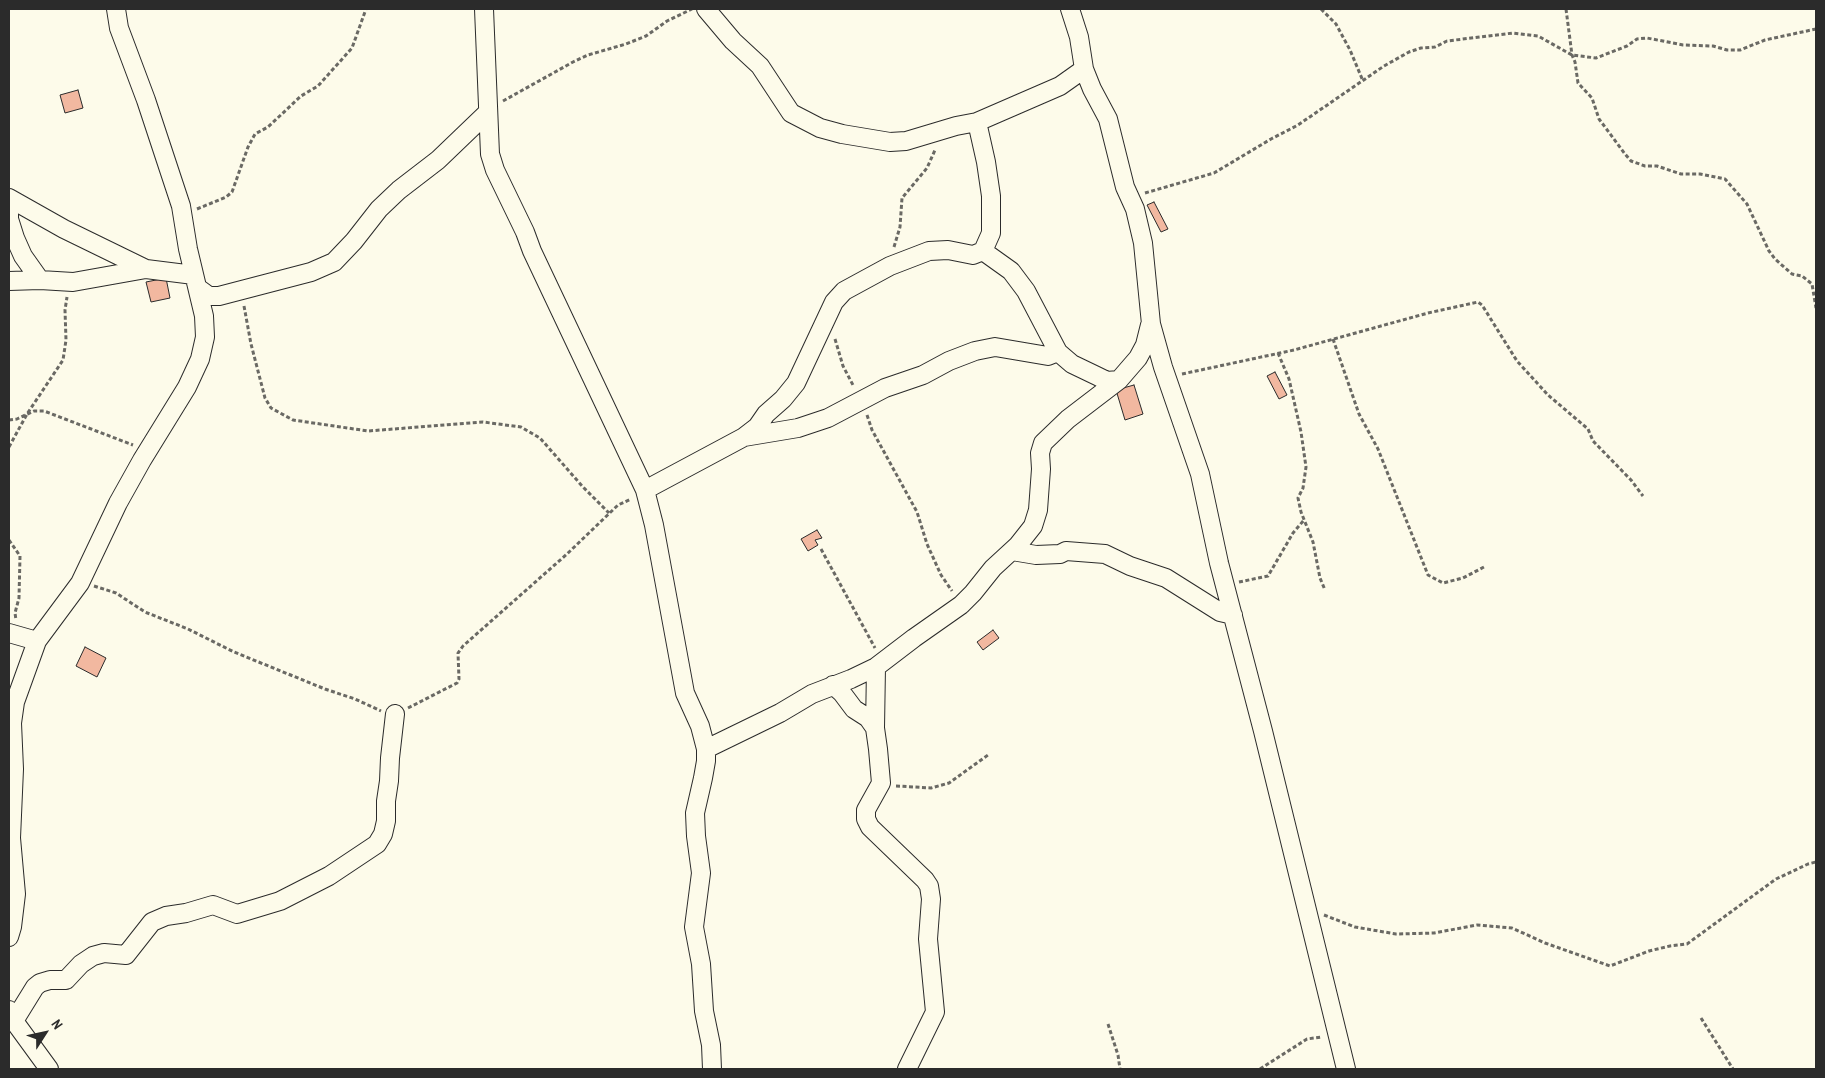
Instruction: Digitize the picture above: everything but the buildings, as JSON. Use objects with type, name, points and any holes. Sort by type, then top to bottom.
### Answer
[{"type":"street","points":[[9,937],[16,894],[11,838],[14,769],[12,723],[23,637],[80,583],[118,503],[187,387],[200,359],[205,336],[204,316],[182,215],[146,100],[119,28],[116,9]]},
{"type":"street","points":[[484,9],[490,154],[495,170],[525,232],[532,251],[647,496],[685,693],[700,726],[706,749],[706,761],[695,813],[701,873],[694,927],[701,964],[704,1011],[711,1045],[712,1069]]},
{"type":"street","points":[[706,9],[733,42],[760,66],[791,113],[796,117],[820,128],[842,134],[890,142],[906,141],[977,122],[1060,86],[1084,69]]},
{"type":"street","points":[[1070,9],[1084,69],[1108,119],[1122,179],[1135,209],[1143,243],[1151,324],[1166,377],[1200,474],[1233,615],[1346,1069]]},
{"type":"street","points":[[9,198],[64,229],[146,268],[196,282],[210,296],[219,296],[311,272],[334,262],[392,196],[438,160],[488,112]]},
{"type":"street","points":[[647,496],[744,437],[783,399],[796,384],[834,302],[844,291],[886,268],[929,251],[948,250],[973,255],[984,251],[991,232],[990,196],[986,162],[977,122]]},
{"type":"street","points":[[9,198],[10,219],[15,238],[23,256],[40,280]]},
{"type":"street","points":[[984,251],[1011,272],[1021,285],[1058,352],[1072,364],[1107,381],[1119,380]]},
{"type":"street","points":[[9,282],[40,280],[73,282],[146,268]]},
{"type":"street","points":[[706,749],[780,714],[812,694],[851,679],[879,664],[961,605],[993,568],[1012,551],[1030,530],[1036,519],[1041,469],[1040,453],[1043,443],[1068,419],[1119,380],[1142,351],[1151,324]]},
{"type":"street","points":[[744,437],[798,428],[828,418],[902,381],[923,375],[949,361],[988,348],[995,347],[1048,356],[1058,352]]},
{"type":"street","points":[[1012,551],[1036,555],[1060,554],[1066,551],[1105,554],[1130,566],[1166,578],[1220,612],[1233,615]]},
{"type":"street","points":[[879,664],[875,728],[881,783],[866,810],[866,820],[870,827],[925,880],[929,886],[931,899],[928,939],[935,1012],[907,1069]]},
{"type":"street","points":[[833,685],[842,693],[854,709],[868,718],[875,728]]},
{"type":"street","points":[[49,1069],[11,1015],[35,987],[50,980],[66,980],[81,964],[93,956],[104,953],[126,955],[152,922],[166,916],[186,913],[213,905],[237,914],[280,900],[329,876],[376,844],[383,834],[386,820],[386,801],[395,714]]},
{"type":"path","points":[[182,215],[226,197],[232,192],[248,147],[255,134],[268,127],[301,96],[318,86],[352,48],[366,9]]},
{"type":"path","points":[[488,112],[573,62],[588,55],[646,36],[668,21],[693,9]]},
{"type":"path","points":[[1321,9],[1336,24],[1350,50],[1363,81]]},
{"type":"path","points":[[1566,9],[1578,83],[1592,98],[1599,119],[1631,161],[1645,166],[1657,166],[1681,174],[1700,174],[1724,179],[1731,184],[1747,204],[1769,251],[1775,259],[1792,274],[1802,276],[1812,284],[1816,308]]},
{"type":"path","points":[[1130,198],[1214,172],[1298,125],[1384,66],[1409,52],[1458,40],[1513,33],[1538,36],[1572,55],[1596,58],[1627,46],[1636,39],[1647,38],[1683,45],[1713,46],[1727,50],[1740,50],[1766,40],[1816,30]]},
{"type":"path","points":[[886,268],[900,227],[902,198],[927,168],[936,149],[938,132]]},
{"type":"path","points":[[9,447],[27,414],[63,360],[66,340],[66,299],[73,282]]},
{"type":"path","points":[[241,291],[251,344],[265,398],[271,408],[293,420],[368,431],[483,422],[521,427],[540,438],[583,487],[609,512]]},
{"type":"path","points":[[1166,377],[1278,353],[1428,313],[1478,302],[1482,305],[1517,361],[1548,395],[1588,429],[1593,441],[1631,480],[1643,496]]},
{"type":"path","points":[[833,334],[843,366],[861,401],[872,430],[917,512],[927,544],[941,576],[961,605]]},
{"type":"path","points":[[1333,339],[1359,414],[1378,449],[1428,575],[1443,583],[1463,578],[1484,567]]},
{"type":"path","points":[[1278,353],[1290,378],[1306,467],[1303,488],[1298,498],[1313,542],[1320,578],[1325,590]]},
{"type":"path","points":[[9,420],[34,411],[44,411],[148,451]]},
{"type":"path","points":[[80,583],[101,587],[116,593],[146,612],[188,629],[234,652],[325,689],[355,699],[378,710],[395,714],[457,683],[459,679],[458,653],[463,646],[567,554],[609,512],[626,500],[647,496]]},
{"type":"path","points":[[1226,586],[1248,579],[1268,576],[1293,532],[1304,520]]},
{"type":"path","points":[[9,540],[20,556],[19,598],[15,613],[16,625],[23,637]]},
{"type":"path","points":[[820,549],[879,664]]},
{"type":"path","points":[[881,783],[901,787],[931,788],[949,783],[988,755]]},
{"type":"path","points":[[1307,912],[1324,915],[1355,927],[1396,934],[1434,932],[1477,925],[1512,928],[1545,943],[1610,966],[1649,951],[1687,944],[1776,879],[1816,862]]},
{"type":"path","points":[[1701,1018],[1733,1069]]},
{"type":"path","points":[[1108,1024],[1118,1054],[1120,1069]]},
{"type":"path","points":[[1260,1069],[1307,1039],[1320,1037],[1338,1039]]}]
